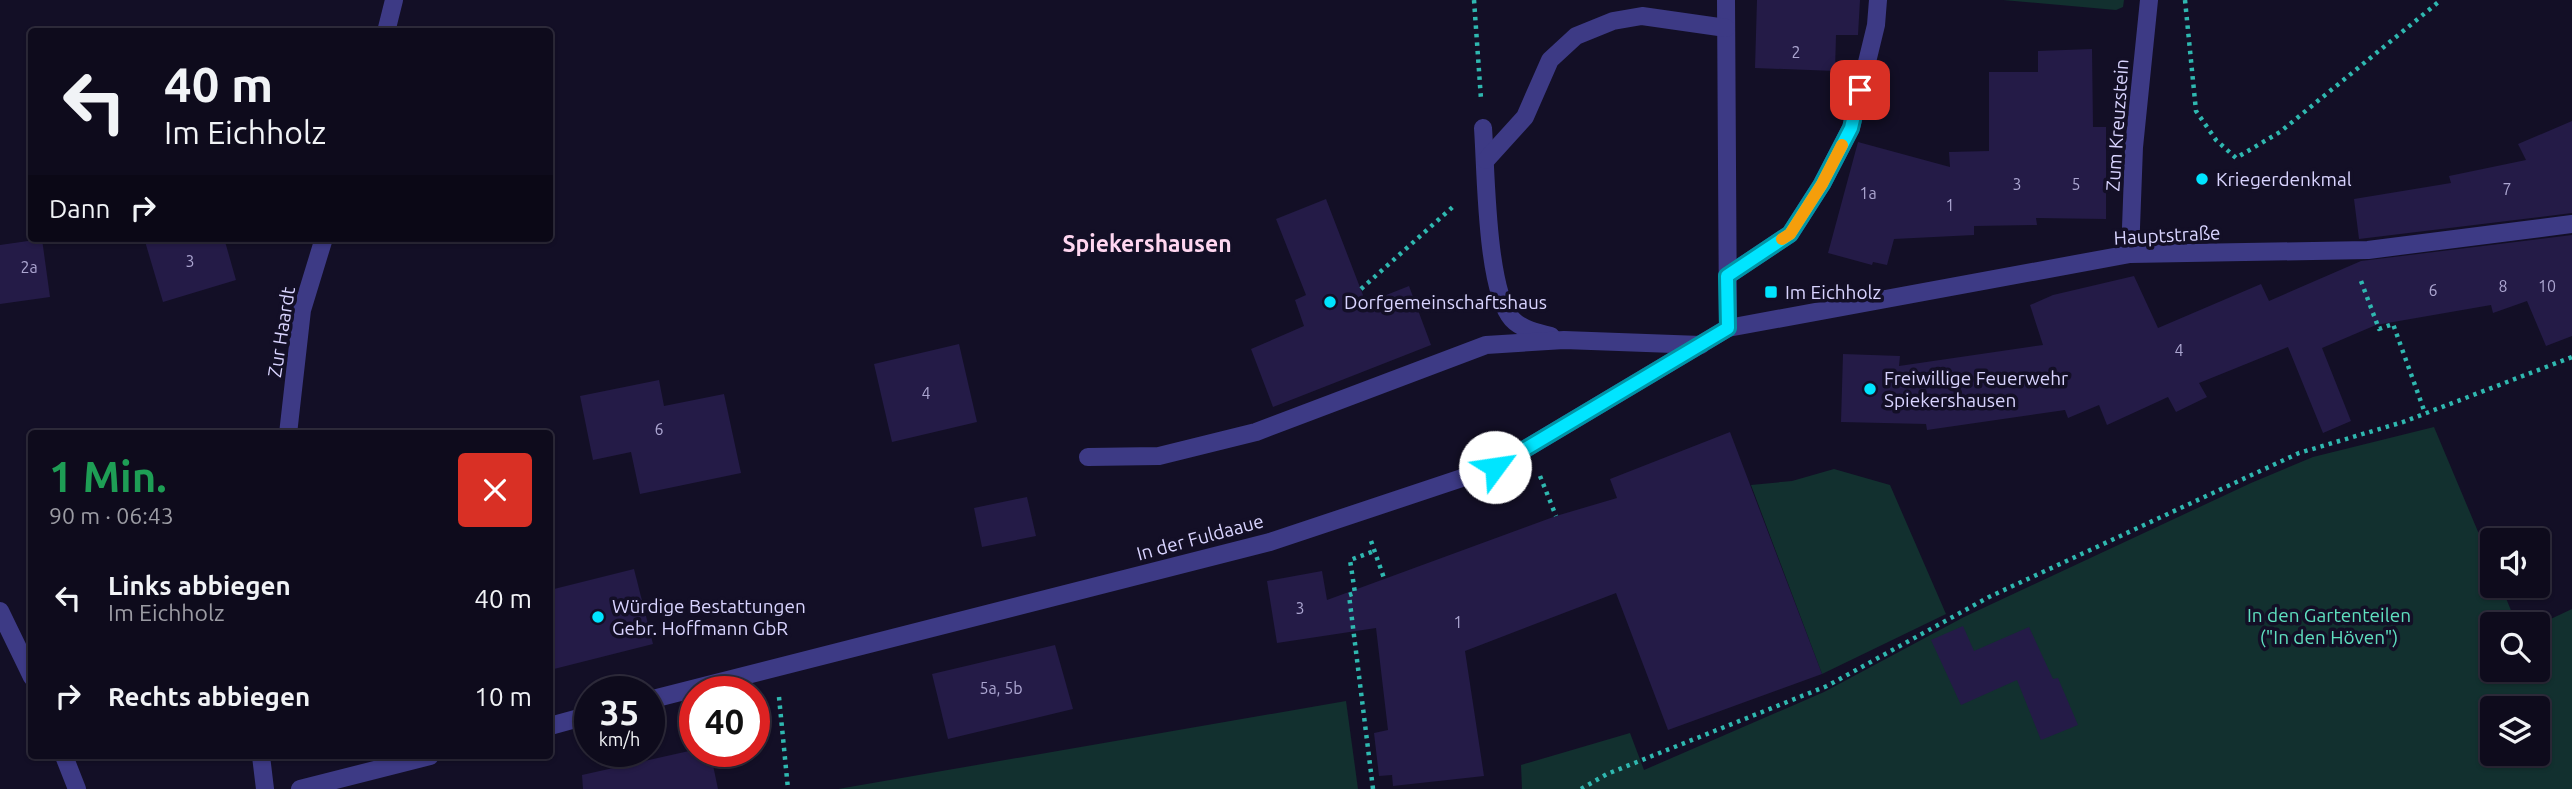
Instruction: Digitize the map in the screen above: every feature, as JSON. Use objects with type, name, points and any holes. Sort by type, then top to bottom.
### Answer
[{"type":"street","points":[[387,28],[394,0]]},
{"type":"street","points":[[1726,0],[1728,328]]},
{"type":"street","points":[[1727,276],[1790,234],[1822,184],[1851,128],[1876,25],[1878,0]]},
{"type":"street","name":"Zum Kreuzstein","points":[[2130,254],[2134,148],[2149,0]]},
{"type":"street","points":[[1486,160],[1525,117],[1550,60],[1576,36],[1613,20],[1642,16],[1726,28]]},
{"type":"street","points":[[1483,128],[1486,195],[1500,295],[1512,319],[1531,332],[1564,340]]},
{"type":"street","name":"Hauptstraße","points":[[1728,328],[2130,254],[2368,250],[2572,224]]},
{"type":"street","name":"Zur Haardt","points":[[288,430],[302,310],[323,242]]},
{"type":"street","name":"In der Fuldaaue","points":[[665,696],[1270,542],[1495,467],[1728,328]]},
{"type":"street","points":[[1088,457],[1159,456],[1256,432],[1486,345],[1564,340],[1701,345]]},
{"type":"street","points":[[0,611],[28,669]]},
{"type":"street","points":[[553,725],[574,719]]},
{"type":"street","points":[[65,759],[77,789]]},
{"type":"street","points":[[261,759],[265,789]]},
{"type":"street","points":[[300,789],[418,759]]},
{"type":"path","points":[[1474,0],[1483,128]]},
{"type":"path","points":[[2185,0],[2196,111],[2216,141],[2236,158],[2280,132],[2441,0]]},
{"type":"path","points":[[1361,289],[1463,198],[1486,195]]},
{"type":"path","points":[[2363,287],[2379,329],[2393,324],[2425,413]]},
{"type":"path","points":[[1581,789],[1607,774],[1827,686],[1989,597],[2299,453],[2425,413],[2572,358]]},
{"type":"path","points":[[1536,466],[1556,516]]},
{"type":"path","points":[[1368,530],[1385,581]]},
{"type":"path","points":[[1373,789],[1349,595],[1355,593],[1350,560],[1374,551]]},
{"type":"path","points":[[776,668],[788,789]]},
{"type":"green space","points":[[2003,0],[2124,0],[2123,7],[2116,10]]},
{"type":"green space","name":"In den Gartenteilen (\"In den Höven\")","points":[[2434,427],[2480,536],[2480,598],[2506,598],[2512,612],[2480,612],[2480,682],[2550,682],[2550,619],[2572,609],[2572,789],[1522,789],[1521,765],[1630,733],[1644,770],[1824,692],[1964,617],[2251,483],[2313,457]]},
{"type":"green space","points":[[1834,469],[1890,485],[1946,614],[1822,674],[1751,485],[1792,481]]},
{"type":"green space","points":[[1346,701],[1358,789],[838,789]]},
{"type":"building","points":[[1757,0],[1860,0],[1858,35],[1836,35],[1835,71],[1755,68]]},
{"type":"building","points":[[2092,49],[2093,127],[2106,127],[2106,219],[2036,218],[2037,225],[1974,226],[1974,235],[1894,239],[1887,265],[1873,262],[1872,265],[1828,253],[1858,142],[1950,167],[1949,152],[1989,151],[1989,72],[2038,72],[2038,51]]},
{"type":"building","points":[[2572,121],[2572,213],[2359,239],[2354,199],[2451,183],[2449,176],[2526,160],[2518,144]]},
{"type":"building","name":"Dorfgemeinschaftshaus","points":[[1326,199],[1366,303],[1409,286],[1431,345],[1273,407],[1251,349],[1304,326],[1295,300],[1306,295],[1276,219]]},
{"type":"building","points":[[2572,235],[2572,336],[2546,346],[2527,301],[2493,313],[2491,305],[2376,325],[2322,348],[2351,421],[2323,433],[2288,347],[2199,383],[2207,397],[2176,412],[2168,397],[2107,425],[2099,405],[2068,418],[2065,410],[1927,430],[1926,424],[1841,422],[1843,354],[1900,356],[1899,366],[2043,345],[2030,305],[2053,295],[2134,276],[2158,328],[2261,284],[2269,301],[2361,261]]},
{"type":"building","points":[[42,242],[50,297],[0,304],[0,245]]},
{"type":"building","points":[[145,242],[225,242],[236,280],[163,302]]},
{"type":"building","points":[[959,344],[977,422],[892,442],[874,364]]},
{"type":"building","points":[[659,380],[664,406],[724,394],[741,473],[640,494],[631,452],[593,460],[580,396]]},
{"type":"building","points":[[1730,432],[1822,674],[1668,730],[1616,593],[1465,651],[1484,776],[1393,786],[1392,775],[1379,776],[1374,733],[1388,730],[1376,628],[1277,643],[1267,581],[1322,571],[1327,600],[1556,516],[1617,498],[1610,479]]},
{"type":"building","points":[[1027,497],[1036,536],[982,547],[974,508]]},
{"type":"building","name":"Würdige Bestattungen Gebr. Hoffmann GbR","points":[[634,569],[653,644],[553,669],[553,589]]},
{"type":"building","points":[[1963,626],[1974,651],[2029,627],[2053,679],[2058,678],[2078,725],[2041,740],[2017,680],[1961,705],[1931,640]]},
{"type":"building","points":[[1055,645],[1073,709],[948,739],[932,674]]},
{"type":"building","points":[[679,753],[679,767],[713,767],[718,789],[583,789],[582,775],[618,767],[665,767],[665,756]]},
{"type":"slow traffic","points":[[1782,239],[1790,234],[1822,184],[1842,145]]},
{"type":"place","name":"Kriegerdenkmal","points":[[2202,179]]},
{"type":"place","name":"Im Eichholz","points":[[1771,292]]},
{"type":"place","name":"Dorfgemeinschaftshaus","points":[[1330,302]]},
{"type":"place","name":"Freiwillige Feuerwehr Spiekershausen","points":[[1870,389]]},
{"type":"place","name":"Würdige Bestattungen Gebr. Hoffmann GbR","points":[[598,617]]},
{"type":"district","name":"Spiekershausen","points":[[1147,243]]},
{"type":"route","points":[[1495,467],[1728,328],[1727,276],[1790,234],[1822,184],[1851,128],[1860,90]]}]
